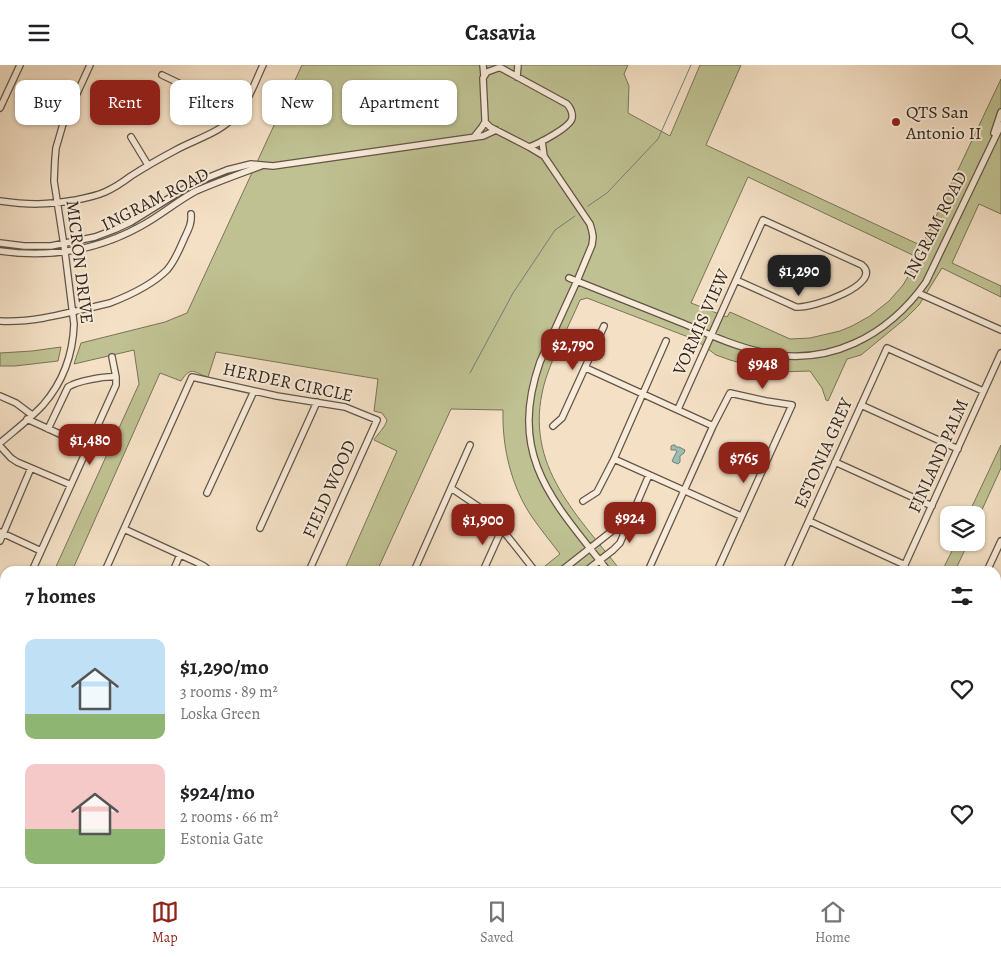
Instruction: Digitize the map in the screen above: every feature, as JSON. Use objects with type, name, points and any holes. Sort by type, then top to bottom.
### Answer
[{"type":"street","points":[[0,108],[20,65]]},
{"type":"street","name":"MICRON DRIVE","points":[[0,445],[51,394],[63,374],[69,358],[74,329],[73,311],[54,170],[56,148],[63,125],[90,65]]},
{"type":"street","points":[[252,88],[263,65]]},
{"type":"street","points":[[474,137],[485,122],[483,65]]},
{"type":"street","points":[[517,77],[518,65]]},
{"type":"street","points":[[484,76],[487,72],[499,67],[570,107],[573,117],[571,122],[529,147]]},
{"type":"street","points":[[162,75],[172,80]]},
{"type":"street","name":"INGRAM ROAD","points":[[989,149],[1001,112]]},
{"type":"street","points":[[485,122],[490,127],[544,156],[590,224],[592,231],[592,245],[540,362],[532,389],[529,420],[532,449],[536,466],[542,479],[555,503],[604,566]]},
{"type":"street","points":[[0,201],[39,205],[91,197],[105,192],[148,165],[181,147],[215,132],[224,125]]},
{"type":"street","name":"INGRAM ROAD","points":[[569,278],[712,335],[763,353],[796,355],[841,349],[858,342],[891,321],[906,308],[926,282],[1001,125]]},
{"type":"street","name":"INGRAM ROAD","points":[[0,243],[24,246],[51,246],[95,237],[116,229],[204,179],[227,170],[251,164],[273,166],[483,136],[496,130]]},
{"type":"street","points":[[131,137],[148,165]]},
{"type":"street","points":[[542,141],[544,156]]},
{"type":"street","name":"INGRAM ROAD","points":[[0,251],[36,254],[65,252],[107,242],[143,225],[196,192],[262,165]]},
{"type":"street","points":[[204,179],[208,187]]},
{"type":"street","points":[[0,321],[22,321],[110,303],[148,284],[167,269],[177,255],[190,226],[191,214]]},
{"type":"street","name":"VORMIS VIEW","points":[[678,409],[712,335],[736,280],[763,221],[862,265],[866,268],[867,272],[867,276],[848,292],[802,308],[736,280]]},
{"type":"street","points":[[918,293],[1001,331]]},
{"type":"street","points":[[553,426],[562,419],[604,326]]},
{"type":"street","points":[[583,501],[597,492],[614,459],[666,341]]},
{"type":"street","name":"ESTONIA GREY","points":[[788,566],[887,348],[984,391]]},
{"type":"street","name":"FINLAND PALM","points":[[905,565],[1001,353]]},
{"type":"street","points":[[34,566],[116,385],[112,357]]},
{"type":"street","points":[[586,368],[713,426]]},
{"type":"street","points":[[48,429],[68,387],[99,378],[116,377]]},
{"type":"street","name":"HERDER CIRCLE","points":[[124,529],[192,377],[254,391],[345,407],[377,420]]},
{"type":"street","points":[[207,493],[254,391]]},
{"type":"street","points":[[650,566],[713,426],[730,393],[792,405],[719,566]]},
{"type":"street","points":[[0,396],[16,403],[29,417],[48,429],[88,447]]},
{"type":"street","points":[[260,527],[317,402]]},
{"type":"street","points":[[861,405],[958,449]]},
{"type":"street","name":"FIELD WOOD","points":[[312,566],[377,420]]},
{"type":"street","points":[[0,445],[11,458],[71,485]]},
{"type":"street","points":[[416,566],[470,445]]},
{"type":"street","points":[[614,459],[741,516]]},
{"type":"street","points":[[835,462],[932,506]]},
{"type":"street","points":[[0,541],[2,532],[31,468]]},
{"type":"street","points":[[593,566],[620,543],[649,475]]},
{"type":"street","points":[[451,489],[493,518],[530,566]]},
{"type":"street","points":[[567,566],[617,527],[633,509]]},
{"type":"street","points":[[809,521],[905,565]]},
{"type":"street","points":[[107,566],[124,529],[204,566]]},
{"type":"street","points":[[485,566],[502,529]]},
{"type":"street","points":[[2,532],[41,551]]},
{"type":"street","points":[[989,566],[1001,541]]},
{"type":"street","points":[[175,566],[180,555]]},
{"type":"street","points":[[994,556],[1001,559]]},
{"type":"green space","points":[[302,65],[628,65],[624,74],[629,86],[628,113],[670,136],[700,65],[741,65],[706,145],[922,246],[1001,79],[1001,214],[979,204],[952,263],[1001,286],[1001,297],[942,268],[919,305],[906,318],[861,355],[847,359],[828,401],[822,388],[810,371],[781,372],[765,370],[730,360],[716,355],[696,340],[587,298],[580,300],[546,378],[540,408],[540,435],[546,460],[556,483],[586,527],[617,566],[545,566],[560,554],[532,517],[518,492],[506,452],[503,410],[451,409],[379,566],[346,566],[397,451],[374,440],[385,426],[387,420],[382,413],[374,411],[378,379],[216,352],[208,377],[191,371],[181,381],[160,373],[74,566],[56,566],[139,384],[134,350],[74,364],[81,343],[165,322],[187,313],[274,125],[332,125],[332,80],[295,80]],"holes":[[[748,177],[919,258],[903,285],[889,301],[870,316],[840,331],[810,338],[790,339],[730,312],[727,317],[691,303]]]},
{"type":"green space","points":[[61,347],[58,361],[0,366],[0,353]]},
{"type":"green space","points":[[1001,445],[1001,468],[984,506],[972,506]]},
{"type":"green space","points":[[952,551],[964,551],[957,566],[944,566]]},
{"type":"water","points":[[673,445],[685,450],[680,456],[678,464],[672,461],[677,451],[671,450]]},
{"type":"waterway","points":[[588,206],[607,193],[658,139],[691,65]]},
{"type":"waterway","points":[[470,373],[513,293],[555,230],[575,216]]},
{"type":"place","name":"QTS San Antonio II","points":[[896,122]]}]
